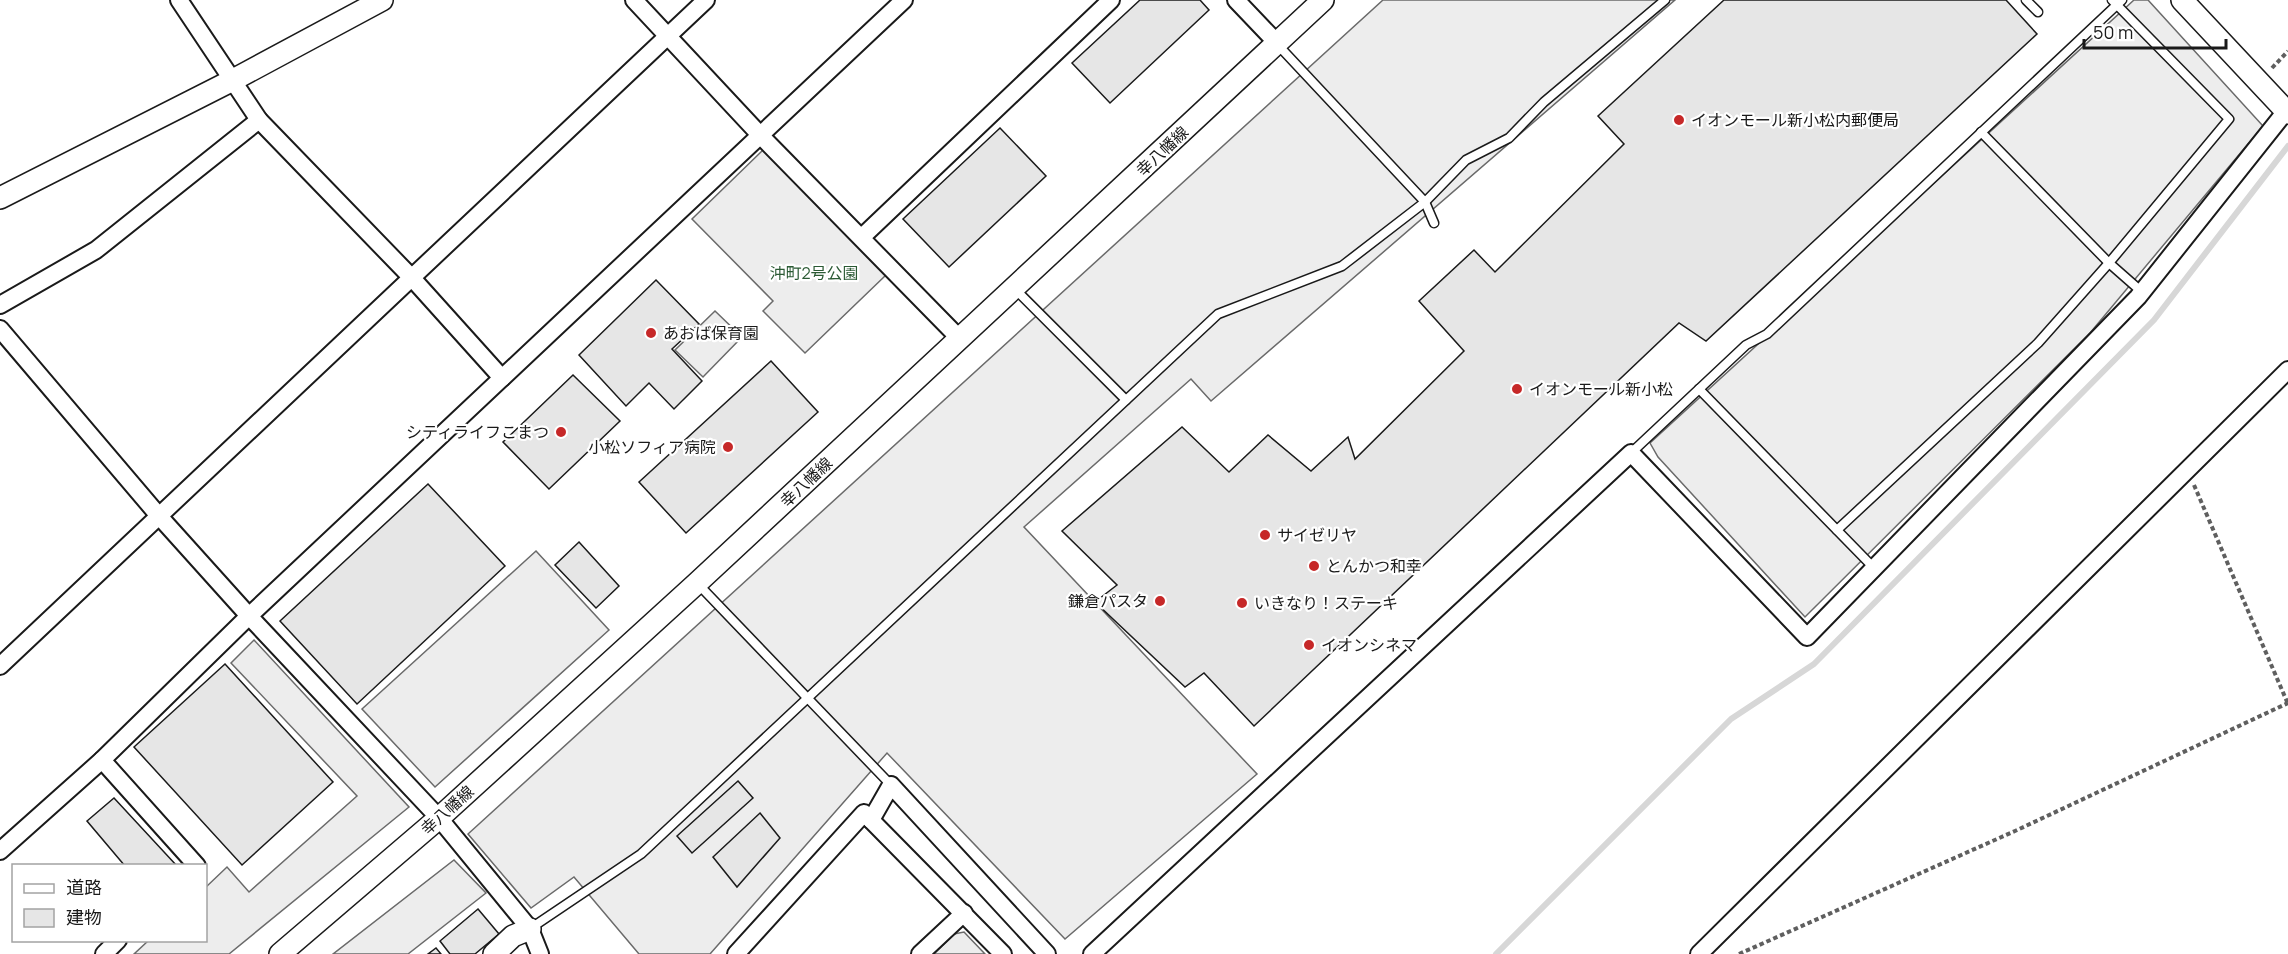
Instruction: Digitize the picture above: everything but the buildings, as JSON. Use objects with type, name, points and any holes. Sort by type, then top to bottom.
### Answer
[{"type":"street","points":[[179,0],[260,120],[412,278],[502,378]]},
{"type":"street","points":[[0,198],[233,80],[382,0]]},
{"type":"street","points":[[634,0],[761,136],[960,339]]},
{"type":"street","points":[[0,666],[706,0]]},
{"type":"street","points":[[0,851],[102,760],[249,616],[904,0]]},
{"type":"street","points":[[862,237],[1111,0]]},
{"type":"street","points":[[1236,0],[1277,44]]},
{"type":"street","name":"幸八幡線","points":[[280,954],[439,818],[697,583],[1323,0]]},
{"type":"street","points":[[1092,954],[1631,453],[1807,637],[2142,292],[2287,112],[2182,0]]},
{"type":"street","points":[[0,305],[96,250],[260,120]]},
{"type":"street","points":[[0,329],[159,516],[249,616],[439,818],[530,929],[540,954]]},
{"type":"street","points":[[1699,954],[2288,370]]},
{"type":"street","points":[[102,760],[195,864]]},
{"type":"street","points":[[871,820],[891,785],[1047,954]]},
{"type":"street","points":[[736,954],[864,813],[1002,954]]},
{"type":"street","points":[[920,954],[964,913]]},
{"type":"street","points":[[494,954],[513,936],[530,929]]},
{"type":"street","points":[[104,954],[116,942]]},
{"type":"lane","points":[[530,929],[641,855],[1218,314],[1342,266],[1425,202],[1467,160],[1509,138],[1544,102],[1665,0]]},
{"type":"lane","points":[[2026,0],[2038,12]]},
{"type":"lane","points":[[1631,453],[1746,345],[1767,334],[2117,2],[2229,119],[2109,263],[2038,343],[1837,530]]},
{"type":"lane","points":[[1277,44],[1425,202],[1434,223]]},
{"type":"lane","points":[[1981,132],[2109,263],[2142,292]]},
{"type":"lane","points":[[1014,288],[1126,400]]},
{"type":"lane","points":[[1699,389],[1874,568]]},
{"type":"lane","points":[[697,583],[891,785]]},
{"type":"path","points":[[1739,954],[2015,831],[2288,704],[2187,471]]},
{"type":"shaded area","points":[[1383,0],[1675,0],[1211,401],[1191,379],[1024,527],[1257,774],[1065,939],[887,753],[710,954],[639,954],[574,877],[531,908],[468,834]]},
{"type":"shaded area","points":[[2134,0],[2148,0],[2263,126],[2090,333],[1805,617],[1658,457],[1650,443]]},
{"type":"shaded area","name":"沖町2号公園","points":[[763,150],[886,275],[805,353],[763,311],[773,301],[692,219]]},
{"type":"shaded area","points":[[715,311],[742,337],[703,377],[675,350]]},
{"type":"shaded area","points":[[536,551],[609,630],[435,787],[362,709]]},
{"type":"shaded area","points":[[254,640],[409,807],[229,954],[134,954],[147,942],[207,942],[207,886],[227,867],[249,892],[357,796],[231,663]]},
{"type":"shaded area","points":[[454,860],[486,893],[408,954],[333,954]]},
{"type":"shaded area","points":[[964,932],[985,954],[934,954],[954,934]]},
{"type":"waterway","points":[[1496,954],[1731,719],[1814,664],[2154,320],[2288,146]]},
{"type":"place","name":"イオンモール新小松内郵便局","points":[[1679,120]]},
{"type":"place","name":"あおば保育園","points":[[651,333]]},
{"type":"place","name":"イオンモール新小松","points":[[1517,389]]},
{"type":"place","name":"シティライフこまつ","points":[[561,432]]},
{"type":"place","name":"小松ソフィア病院","points":[[728,447]]},
{"type":"place","name":"サイゼリヤ","points":[[1265,535]]},
{"type":"place","name":"とんかつ和幸","points":[[1314,566]]},
{"type":"place","name":"鎌倉パスタ","points":[[1160,601]]},
{"type":"place","name":"いきなり！ステーキ","points":[[1242,603]]},
{"type":"place","name":"イオンシネマ","points":[[1309,645]]}]
